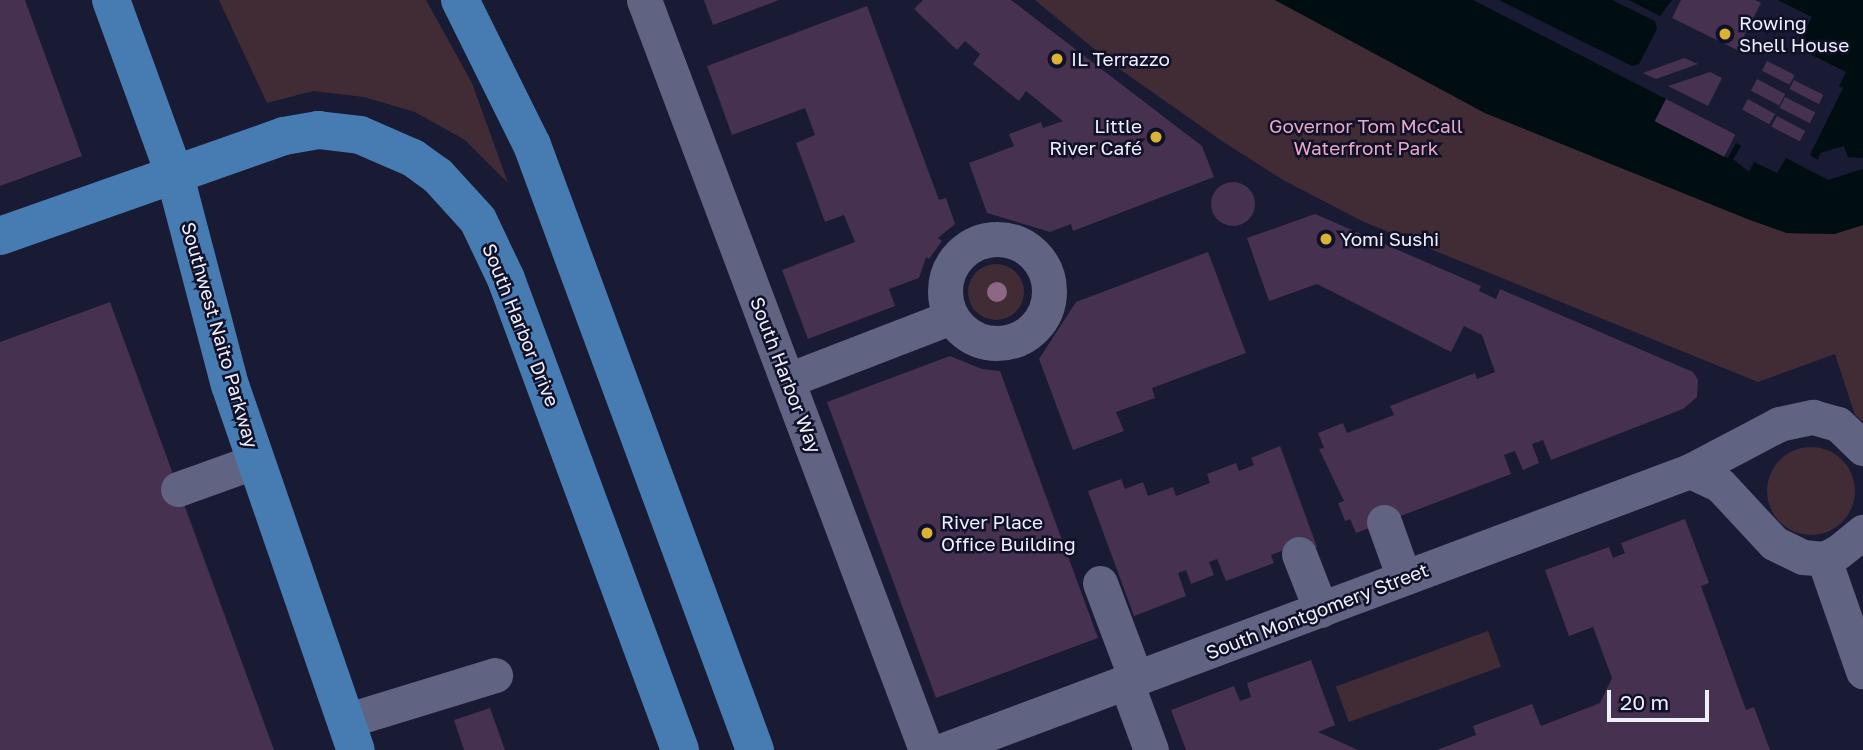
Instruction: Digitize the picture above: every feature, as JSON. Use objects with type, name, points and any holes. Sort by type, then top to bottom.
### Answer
[{"type":"main road","name":"Southwest Naito Parkway","points":[[110,0],[175,176],[230,385],[351,736]]},
{"type":"main road","points":[[460,0],[532,145],[755,750]]},
{"type":"main road","name":"South Harbor Drive","points":[[0,236],[284,136],[318,130],[360,135],[413,158],[461,198],[494,252],[524,325],[680,750]]},
{"type":"street","name":"South Harbor Way","points":[[644,0],[926,750]]},
{"type":"street","points":[[788,380],[951,317]]},
{"type":"street","name":"South Montgomery Street","points":[[944,750],[1690,471],[1779,424],[1813,417],[1838,424],[1863,448]]},
{"type":"street","points":[[178,489],[256,461]]},
{"type":"street","points":[[1690,471],[1720,485],[1774,543],[1803,557],[1824,559],[1863,532]]},
{"type":"street","points":[[1384,523],[1404,578]]},
{"type":"street","points":[[1299,554],[1321,610]]},
{"type":"street","points":[[1824,559],[1863,671]]},
{"type":"street","points":[[1100,583],[1152,750]]},
{"type":"street","points":[[351,736],[495,675]]},
{"type":"green space","points":[[219,0],[426,0],[472,83],[508,183],[465,140],[415,112],[364,97],[313,91],[267,103]]},
{"type":"green space","name":"Governor Tom McCall Waterfront Park","points":[[1035,0],[1275,0],[1485,113],[1750,220],[1787,233],[1834,234],[1863,225],[1863,422],[1855,415],[1835,354],[1758,382],[1364,222],[1283,180],[1222,141],[1111,63]]},
{"type":"green space","points":[[990,264],[1002,264],[1012,268],[1020,276],[1024,292],[1020,308],[1012,316],[1002,320],[990,320],[980,316],[972,308],[968,298],[968,286],[972,276],[980,268]]},
{"type":"green space","points":[[1802,447],[1820,447],[1836,454],[1848,466],[1855,482],[1855,500],[1848,516],[1836,528],[1820,535],[1802,535],[1786,528],[1774,516],[1767,500],[1767,482],[1774,466],[1786,454]]},
{"type":"green space","points":[[1488,631],[1501,667],[1349,722],[1336,686]]},
{"type":"shaded area","points":[[1275,0],[1863,0],[1863,225],[1834,234],[1787,233],[1750,220],[1485,113]]},
{"type":"pier","points":[[1473,0],[1499,0],[1632,66],[1639,64],[1657,29],[1655,21],[1612,0],[1629,0],[1660,16],[1672,0],[1778,0],[1812,17],[1796,47],[1846,72],[1839,86],[1843,88],[1810,155],[1818,160],[1820,153],[1844,146],[1848,157],[1863,158],[1863,169],[1828,180],[1786,158],[1777,173],[1754,162],[1749,172],[1733,159],[1741,146],[1736,143],[1728,158],[1655,121],[1666,99]]},
{"type":"building","points":[[0,0],[25,0],[82,156],[0,186]]},
{"type":"building","points":[[704,0],[779,0],[713,25]]},
{"type":"building","points":[[923,0],[1011,0],[1202,146],[1214,177],[1073,231],[1071,224],[1050,232],[987,213],[969,163],[1014,146],[1009,134],[1041,122],[1043,128],[1063,121],[1026,91],[1019,101],[973,64],[980,54],[965,41],[957,50],[914,9]]},
{"type":"building","name":"Rowing Shell House","points":[[1681,0],[1755,0],[1761,3],[1737,50],[1672,18]]},
{"type":"building","points":[[867,6],[939,200],[946,198],[955,224],[938,238],[942,241],[929,259],[926,257],[919,278],[889,289],[895,306],[808,339],[782,270],[855,242],[844,215],[825,222],[796,143],[815,135],[805,108],[732,135],[707,66]]},
{"type":"building","points":[[1684,58],[1698,64],[1656,79],[1643,73]]},
{"type":"building","points":[[1767,61],[1795,75],[1790,85],[1762,71]]},
{"type":"building","points":[[1710,72],[1722,78],[1708,106],[1668,86]]},
{"type":"building","points":[[1757,79],[1785,94],[1779,106],[1751,90]]},
{"type":"building","points":[[1794,80],[1823,95],[1819,104],[1789,89]]},
{"type":"building","points":[[1785,97],[1815,112],[1810,123],[1780,108]]},
{"type":"building","points":[[1666,99],[1735,134],[1724,157],[1655,121]]},
{"type":"building","points":[[1748,99],[1775,114],[1769,125],[1742,109]]},
{"type":"building","points":[[1777,116],[1805,131],[1800,142],[1771,127]]},
{"type":"building","points":[[1233,182],[1249,188],[1255,204],[1249,220],[1233,226],[1217,220],[1211,204],[1217,188]]},
{"type":"building","points":[[1315,214],[1481,286],[1479,291],[1496,299],[1500,289],[1693,372],[1698,380],[1697,397],[1683,409],[1551,460],[1543,440],[1532,444],[1539,463],[1523,470],[1515,451],[1504,455],[1511,474],[1356,533],[1350,519],[1345,521],[1338,503],[1344,501],[1319,449],[1324,448],[1318,433],[1343,423],[1347,433],[1394,415],[1390,406],[1475,373],[1477,379],[1495,372],[1482,335],[1464,326],[1451,352],[1317,284],[1269,301],[1247,238]]},
{"type":"building","points":[[1208,252],[1246,353],[1152,388],[1155,398],[1116,412],[1124,431],[1073,450],[1039,359],[1076,302]]},
{"type":"building","points":[[110,302],[274,750],[0,750],[0,342]]},
{"type":"building","points":[[950,356],[982,369],[1000,371],[1098,638],[936,698],[827,402]]},
{"type":"building","points":[[1280,446],[1317,547],[1287,558],[1284,550],[1271,555],[1274,563],[1226,581],[1217,559],[1209,562],[1214,575],[1191,584],[1186,570],[1178,573],[1186,596],[1134,616],[1088,491],[1121,479],[1125,489],[1143,482],[1148,496],[1173,487],[1176,496],[1210,483],[1207,474],[1236,463],[1239,471],[1254,465],[1251,458]]},
{"type":"building","points":[[1685,519],[1709,583],[1701,586],[1746,710],[1754,707],[1770,750],[1437,750],[1476,735],[1473,726],[1532,704],[1541,726],[1600,703],[1612,678],[1593,627],[1569,636],[1545,570],[1609,547],[1613,558],[1625,553],[1621,543]]},
{"type":"building","points":[[1311,660],[1335,725],[1318,732],[1358,750],[1186,750],[1171,710],[1234,686],[1240,701],[1251,697],[1247,683]]},
{"type":"building","points":[[490,708],[505,750],[464,750],[454,720]]},
{"type":"place","name":"Rowing Shell House","points":[[1725,34]]},
{"type":"place","name":"IL Terrazzo","points":[[1057,59]]},
{"type":"place","name":"Little River Café","points":[[1156,137]]},
{"type":"place","name":"Yomi Sushi","points":[[1326,239]]},
{"type":"place","name":"River Place Office Building","points":[[927,533]]}]
